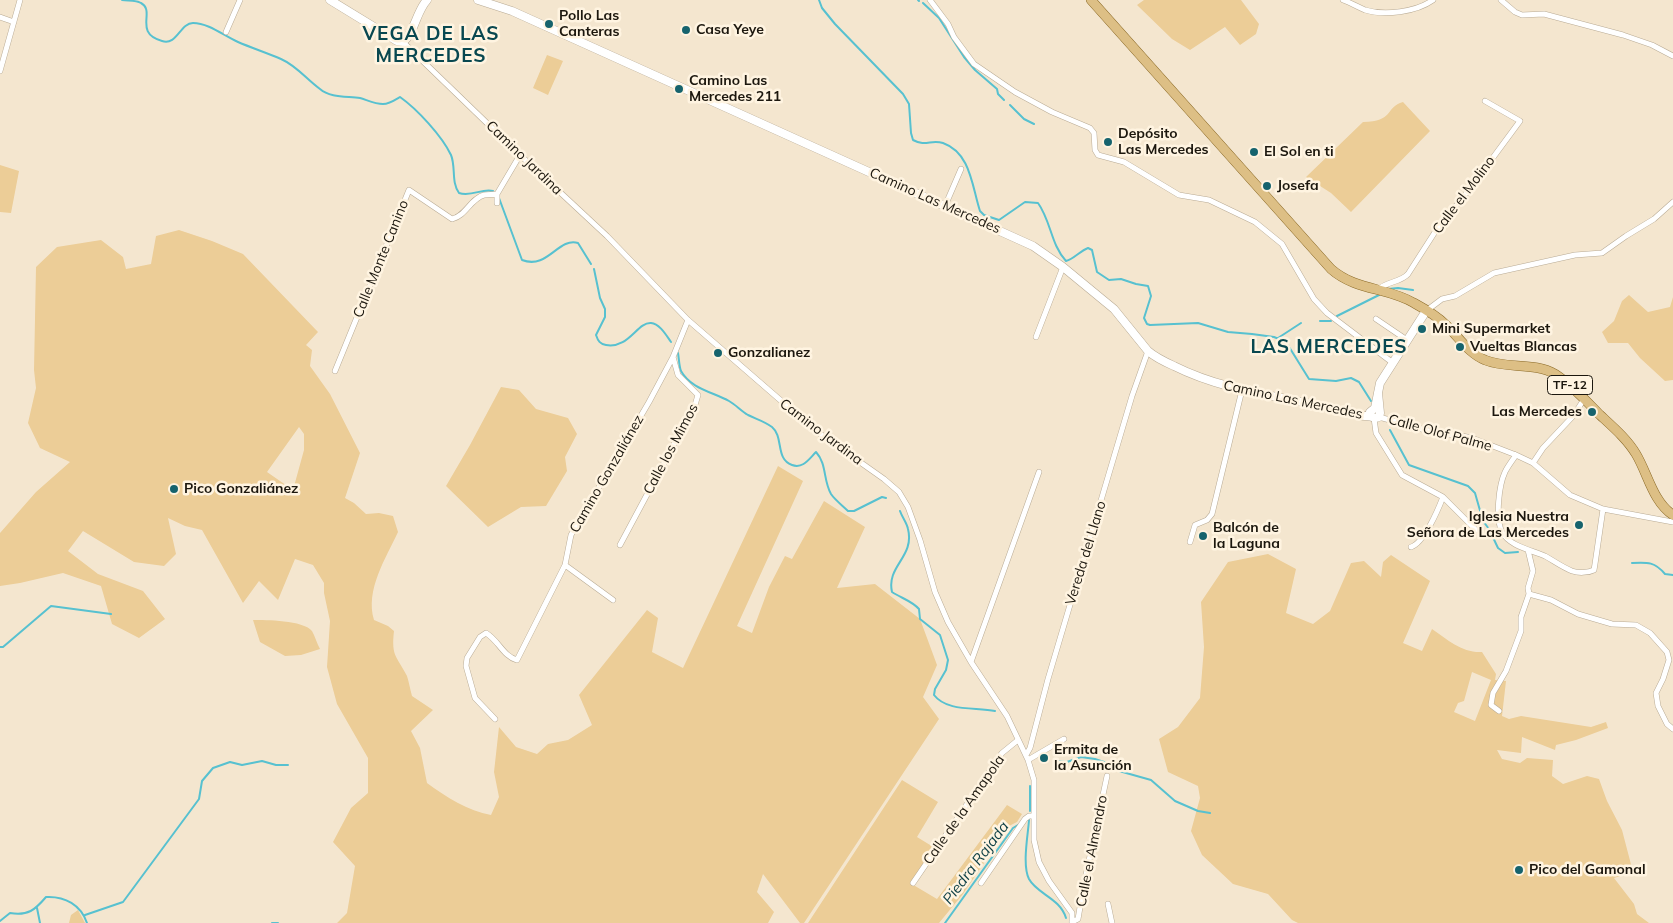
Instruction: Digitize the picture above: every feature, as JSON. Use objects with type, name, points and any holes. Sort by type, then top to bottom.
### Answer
[{"type":"main road","points":[[330,0],[398,41],[403,42],[408,38],[422,6],[427,0]]},
{"type":"main road","name":"Camino Las Mercedes","points":[[478,0],[521,15],[1033,246],[1063,267],[1114,309],[1153,356],[1189,374],[1242,390],[1341,410],[1361,416],[1376,414]]},
{"type":"main road","name":"TF-12","points":[[1091,0],[1341,278],[1408,300],[1446,324],[1477,356],[1494,363],[1540,369],[1553,373],[1584,398],[1631,446],[1659,501],[1673,515]]},
{"type":"main road","points":[[1376,414],[1379,385],[1426,311]]},
{"type":"street","points":[[0,70],[20,0]]},
{"type":"street","points":[[226,32],[240,0]]},
{"type":"street","points":[[930,0],[974,64],[1020,95],[1052,112],[1090,128],[1094,133],[1095,150],[1098,155],[1124,162],[1179,195],[1209,200],[1255,222],[1282,244],[1314,299],[1327,313],[1393,363]]},
{"type":"street","points":[[1343,0],[1366,10],[1396,13],[1426,5],[1433,0]]},
{"type":"street","points":[[1500,0],[1522,15],[1544,14],[1622,35],[1652,45],[1673,56]]},
{"type":"street","points":[[0,17],[14,22]]},
{"type":"street","name":"Camino Jardina","points":[[403,42],[607,236],[688,320],[816,431],[884,479],[899,492],[908,507],[935,592],[948,622],[971,662],[1007,716],[1027,758],[1034,780],[1034,840],[1039,862],[1049,881],[1072,913],[1071,922]]},
{"type":"street","name":"Calle el Molino","points":[[1378,290],[1382,286],[1408,274],[1435,232],[1520,121],[1485,101]]},
{"type":"street","points":[[498,203],[496,194],[520,155]]},
{"type":"street","points":[[945,206],[961,169]]},
{"type":"street","name":"Calle Monte Canino","points":[[335,371],[409,190],[452,219],[459,218],[475,201],[484,195],[496,194]]},
{"type":"street","points":[[1426,311],[1442,299],[1455,296],[1494,274],[1575,255],[1602,253],[1654,219],[1673,202]]},
{"type":"street","points":[[1036,337],[1063,267]]},
{"type":"street","points":[[1376,319],[1407,340]]},
{"type":"street","name":"Camino Gonzaliánez","points":[[494,718],[475,698],[466,666],[467,658],[480,636],[486,632],[494,637],[509,658],[517,660],[565,565],[571,536],[649,402],[673,357],[688,320]]},
{"type":"street","name":"Vereda del Llano","points":[[1027,758],[1048,680],[1132,396],[1148,351]]},
{"type":"street","name":"Calle los Mimos","points":[[620,545],[695,405],[698,395],[678,375],[673,357]]},
{"type":"street","points":[[1190,542],[1195,525],[1207,520],[1212,514],[1242,390]]},
{"type":"street","points":[[1533,463],[1543,448],[1574,415],[1584,398]]},
{"type":"street","points":[[1376,414],[1375,431],[1402,475],[1443,497],[1476,530]]},
{"type":"street","name":"Calle Olof Palme","points":[[1376,414],[1436,433],[1472,438],[1516,455],[1533,463],[1570,495],[1603,509],[1673,522]]},
{"type":"street","points":[[1516,455],[1505,472],[1502,481],[1499,518],[1503,534],[1528,550],[1543,555],[1573,571],[1590,572],[1594,570],[1603,509]]},
{"type":"street","points":[[971,662],[1039,472]]},
{"type":"street","points":[[1410,547],[1418,544],[1426,532],[1443,497]]},
{"type":"street","points":[[1498,711],[1491,705],[1491,698],[1506,671],[1521,630],[1521,617],[1529,594],[1528,588],[1533,571],[1528,550]]},
{"type":"street","points":[[565,565],[613,600]]},
{"type":"street","points":[[1529,594],[1552,600],[1578,614],[1604,622],[1636,624],[1650,633],[1667,652],[1669,660],[1656,692],[1658,706],[1667,724],[1673,729]]},
{"type":"street","points":[[1027,758],[1064,739]]},
{"type":"street","name":"Calle de la Amapola","points":[[913,883],[1002,753],[1018,740]]},
{"type":"street","name":"Calle el Almendro","points":[[1071,922],[1078,919],[1107,776]]},
{"type":"street","points":[[982,882],[1025,819],[1029,816],[1034,816]]},
{"type":"street","points":[[1108,904],[1112,923]]},
{"type":"shaded area","points":[[1144,0],[1241,0],[1259,24],[1256,34],[1240,45],[1225,27],[1190,50],[1172,39],[1137,5]]},
{"type":"shaded area","points":[[547,55],[563,61],[548,95],[533,88]]},
{"type":"shaded area","points":[[1403,102],[1430,131],[1351,212],[1331,193],[1306,177],[1363,122],[1380,120],[1397,104]]},
{"type":"shaded area","points":[[0,165],[19,171],[11,213],[0,212]]},
{"type":"shaded area","points":[[179,230],[243,254],[318,332],[306,345],[312,350],[310,366],[330,394],[360,453],[345,498],[366,514],[379,513],[393,516],[398,532],[374,586],[372,609],[374,620],[394,631],[394,651],[407,676],[412,696],[433,710],[411,731],[420,748],[427,783],[466,807],[491,815],[499,797],[494,772],[499,727],[516,747],[537,754],[548,744],[568,740],[592,725],[579,695],[647,610],[658,618],[652,652],[683,668],[778,466],[803,481],[737,626],[752,633],[769,587],[785,556],[792,559],[824,501],[865,527],[837,588],[875,584],[920,619],[937,665],[923,697],[939,719],[804,923],[800,923],[763,874],[757,892],[774,912],[768,923],[337,923],[347,913],[355,866],[333,842],[351,808],[368,793],[368,758],[337,704],[327,667],[330,621],[324,593],[324,583],[313,565],[295,559],[278,600],[259,581],[243,603],[202,530],[185,526],[168,518],[176,554],[164,566],[134,562],[83,531],[68,551],[98,574],[143,591],[165,619],[139,638],[112,624],[101,586],[63,573],[0,586],[0,533],[36,492],[70,462],[40,448],[28,423],[36,388],[34,370],[36,267],[57,247],[101,240],[123,257],[126,269],[151,264],[156,236]],"holes":[[[299,427],[304,434],[304,450],[293,490],[267,472]]]},
{"type":"shaded area","points":[[1629,295],[1648,312],[1670,307],[1673,297],[1673,380],[1665,381],[1640,358],[1628,343],[1608,343],[1602,332],[1614,321],[1622,301]]},
{"type":"shaded area","points":[[501,387],[519,390],[536,409],[568,418],[577,434],[565,457],[567,471],[546,506],[521,507],[488,527],[446,486]]},
{"type":"shaded area","points":[[1268,554],[1296,569],[1286,613],[1313,624],[1330,611],[1351,563],[1364,561],[1381,577],[1383,562],[1391,555],[1430,581],[1403,643],[1422,651],[1432,629],[1462,648],[1482,652],[1496,674],[1495,680],[1506,681],[1502,716],[1509,719],[1521,716],[1591,727],[1606,722],[1608,728],[1556,745],[1555,750],[1522,737],[1521,753],[1497,750],[1502,759],[1520,763],[1527,758],[1553,760],[1552,776],[1563,784],[1587,776],[1599,779],[1607,801],[1622,830],[1633,872],[1614,878],[1634,904],[1637,914],[1649,923],[1298,923],[1292,920],[1268,894],[1233,884],[1202,855],[1191,831],[1200,798],[1198,786],[1168,772],[1159,739],[1178,727],[1200,698],[1204,647],[1201,602],[1228,562]],"holes":[[[1472,672],[1491,680],[1475,721],[1454,712],[1458,703],[1464,701]]]},
{"type":"shaded area","points":[[253,620],[284,621],[307,627],[312,631],[320,649],[301,655],[285,656],[260,642]]},
{"type":"shaded area","points":[[902,780],[938,802],[917,837],[935,848],[910,883],[937,899],[1007,805],[1022,814],[1017,822],[1009,826],[963,894],[939,923],[808,923]]},
{"type":"shaded area","points":[[78,910],[85,923],[69,923],[71,915]]},
{"type":"waterway","points":[[122,0],[137,1],[145,7],[149,33],[162,41],[167,42],[175,38],[189,24],[199,24],[211,27],[238,42],[287,62],[329,94],[360,98],[383,104],[390,103],[400,97],[429,123],[447,148],[451,155],[455,184],[459,193],[468,194],[493,191]]},
{"type":"waterway","points":[[819,0],[822,8],[835,24],[903,94],[909,104],[913,140],[921,143],[943,143],[959,154],[969,172],[980,211],[984,215],[999,220],[1025,202],[1038,203],[1046,217],[1057,248],[1066,261],[1088,248],[1092,250],[1097,272],[1109,280],[1121,279],[1148,286],[1151,296],[1144,318],[1147,324],[1198,323],[1228,332],[1274,337],[1286,342],[1309,379],[1336,381],[1351,378],[1359,382],[1371,401]]},
{"type":"waterway","points":[[923,3],[939,18],[964,57],[975,70],[997,89],[998,94],[1004,100]]},
{"type":"waterway","points":[[1010,105],[1024,119],[1034,124]]},
{"type":"waterway","points":[[499,198],[522,260],[539,261],[571,242],[578,243],[591,264]]},
{"type":"waterway","points":[[594,269],[600,298],[605,309],[605,317],[596,335],[602,344],[614,345],[621,343],[641,327],[651,323],[660,328],[671,342]]},
{"type":"waterway","points":[[1388,289],[1413,290]]},
{"type":"waterway","points":[[1337,316],[1379,295]]},
{"type":"waterway","points":[[1320,321],[1331,321]]},
{"type":"waterway","points":[[1278,338],[1301,323]]},
{"type":"waterway","points":[[678,353],[681,371],[690,382],[729,401],[748,415],[772,427],[776,431],[781,453],[787,462],[799,466],[806,463],[816,452],[822,462],[831,494],[848,511],[854,511],[882,497],[886,498]]},
{"type":"waterway","points":[[1390,430],[1409,465],[1468,486],[1475,493],[1483,521],[1498,548],[1505,553],[1518,552]]},
{"type":"waterway","points":[[900,511],[907,527],[909,539],[908,547],[893,575],[891,583],[892,592],[916,606],[919,609],[920,619],[940,635],[948,660],[946,670],[935,689],[934,695],[946,704],[962,708],[995,711]]},
{"type":"waterway","points":[[1632,563],[1651,564],[1658,567],[1665,574],[1673,575]]},
{"type":"waterway","points":[[0,647],[3,647],[51,606],[111,614]]},
{"type":"waterway","points":[[1054,761],[1067,762],[1081,757],[1095,759],[1110,764],[1119,771],[1151,780],[1175,801],[1198,811],[1210,813]]},
{"type":"waterway","points":[[85,915],[123,902],[199,799],[202,781],[213,768],[230,762],[242,765],[262,761],[276,765],[288,765]]},
{"type":"waterway","points":[[1030,786],[1030,811]]},
{"type":"waterway","points":[[1029,820],[1026,858],[1029,879],[1037,889],[1059,906],[1066,918]]},
{"type":"waterway","name":"Piedra Rajada","points":[[945,923],[1013,828],[1018,825]]},
{"type":"waterway","points":[[0,921],[10,913],[22,914],[31,911],[46,897],[53,897],[71,903],[81,911],[87,923]]},
{"type":"waterway","points":[[37,908],[40,923]]},
{"type":"waterway","points":[[272,923],[278,923]]},
{"type":"place","name":"Pollo Las Canteras","points":[[549,24]]},
{"type":"place","name":"Casa Yeye","points":[[686,30]]},
{"type":"place","name":"Camino Las Mercedes 211","points":[[679,89]]},
{"type":"place","name":"Depósito Las Mercedes","points":[[1108,142]]},
{"type":"place","name":"El Sol en ti","points":[[1254,152]]},
{"type":"place","name":"Josefa","points":[[1267,186]]},
{"type":"place","name":"Mini Supermarket","points":[[1422,329]]},
{"type":"place","name":"Vueltas Blancas","points":[[1460,347]]},
{"type":"place","name":"Gonzalianez","points":[[718,353]]},
{"type":"place","name":"Las Mercedes","points":[[1592,412]]},
{"type":"place","name":"Pico Gonzaliánez","points":[[174,489]]},
{"type":"place","name":"Iglesia Nuestra Señora de Las Mercedes","points":[[1579,525]]},
{"type":"place","name":"Balcón de la Laguna","points":[[1203,536]]},
{"type":"place","name":"Ermita de la Asunción","points":[[1044,758]]},
{"type":"place","name":"Pico del Gamonal","points":[[1519,870]]},
{"type":"district","name":"VEGA DE LAS MERCEDES","points":[[431,45]]},
{"type":"district","name":"LAS MERCEDES","points":[[1329,347]]}]
